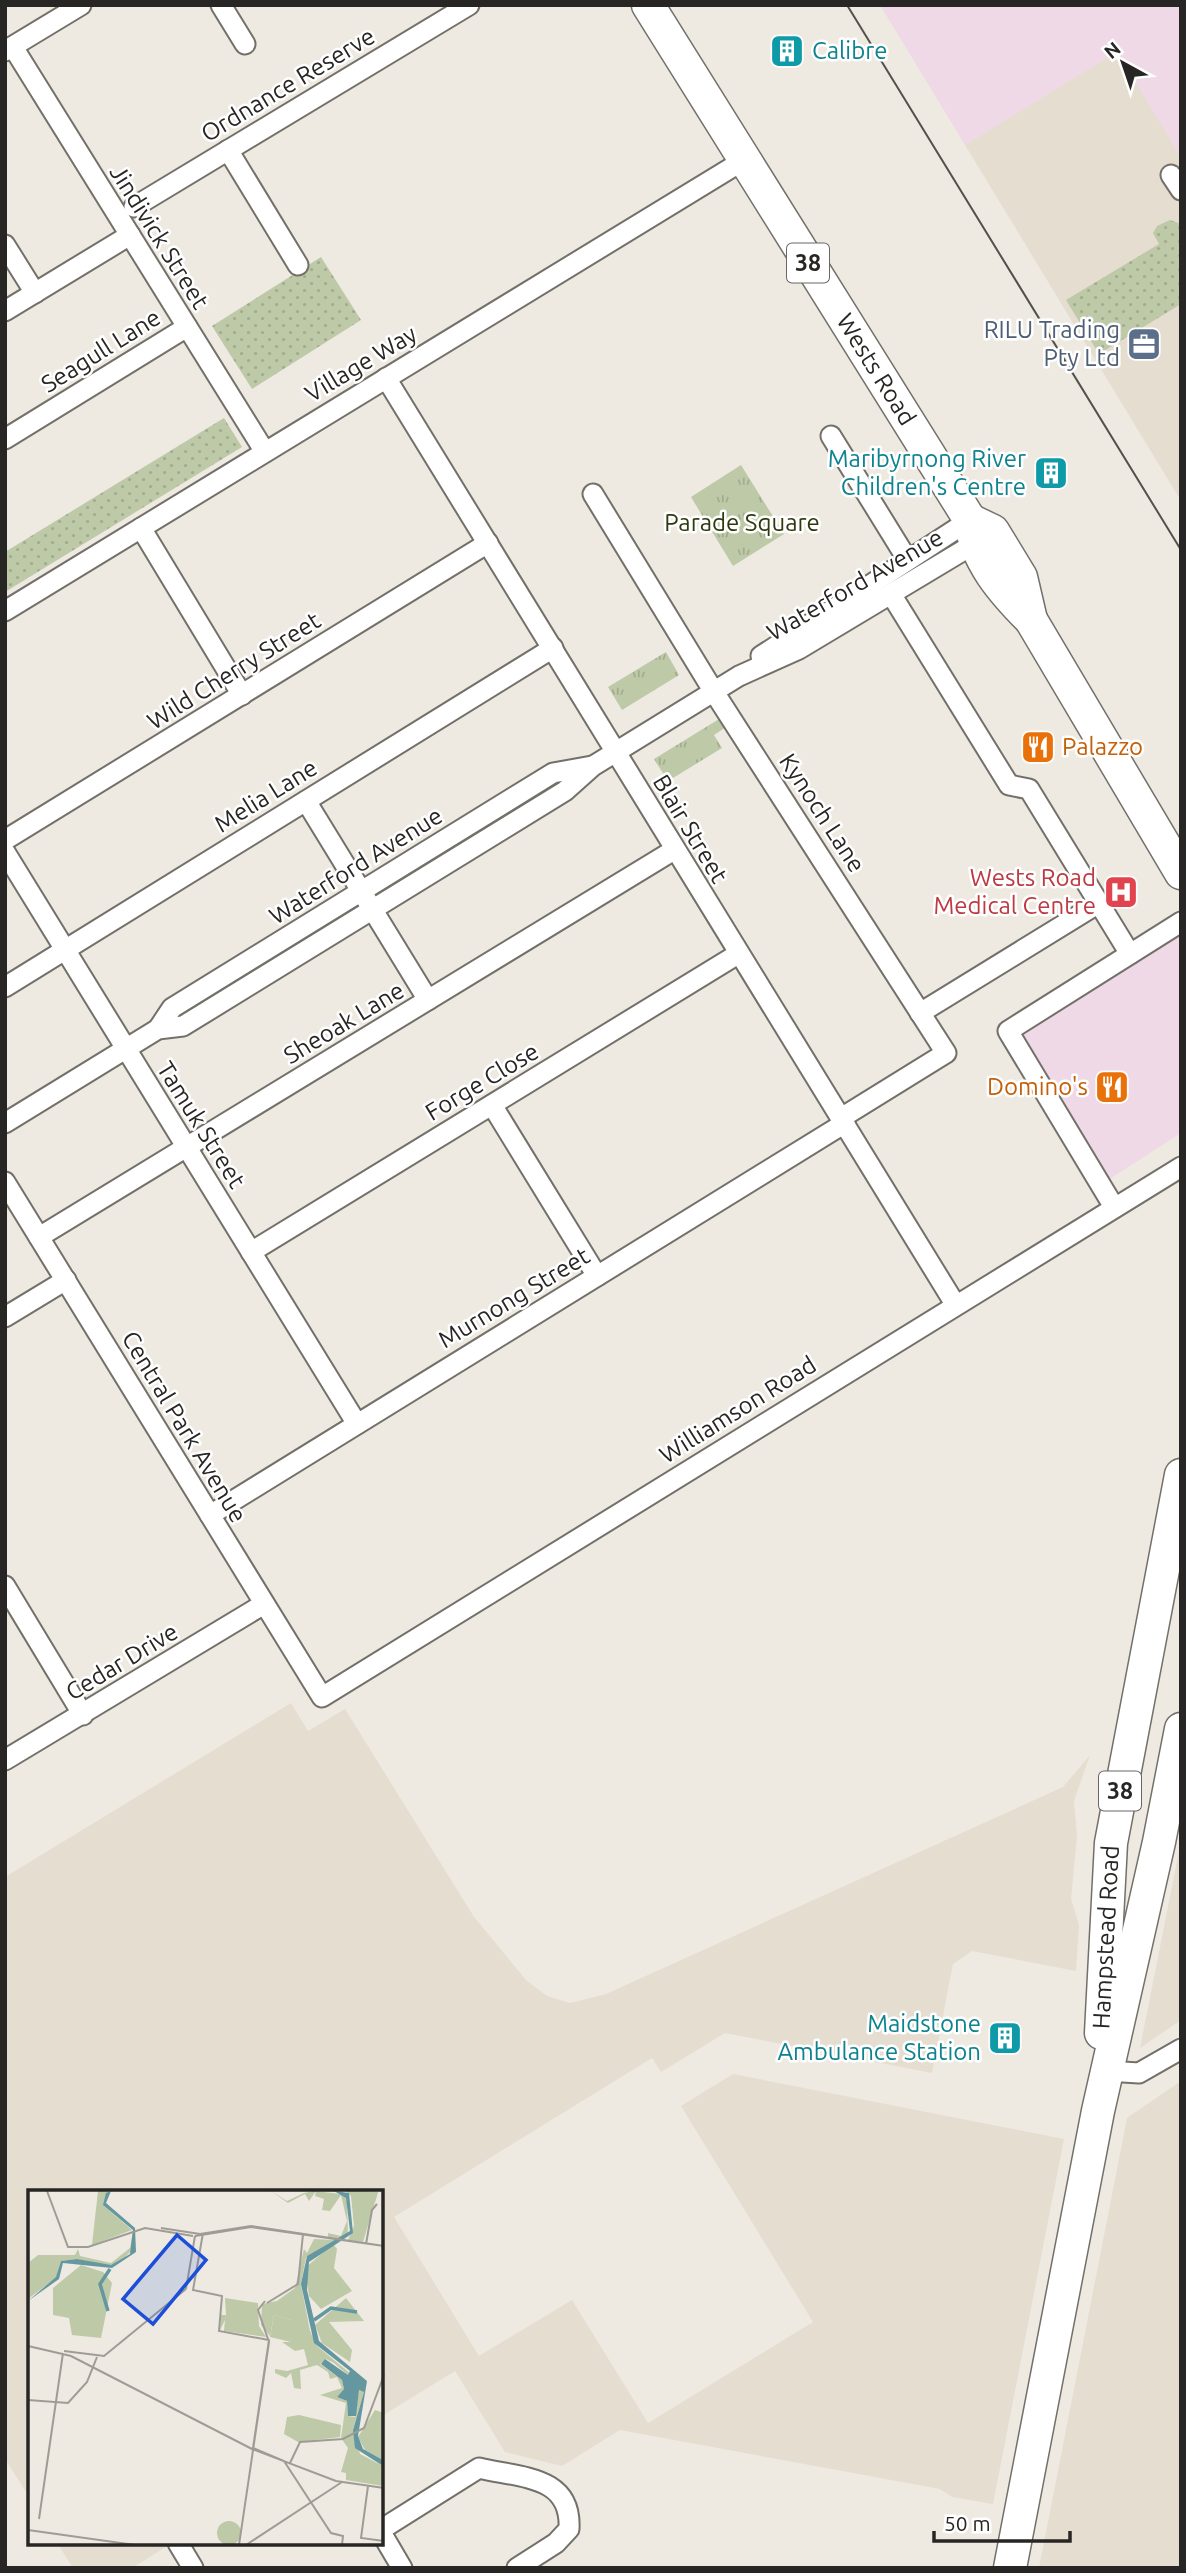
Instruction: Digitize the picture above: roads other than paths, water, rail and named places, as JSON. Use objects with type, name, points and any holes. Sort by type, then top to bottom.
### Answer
[{"type":"main road","name":"Wests Road","points":[[648,5],[979,532],[1001,589],[1031,620],[1181,873]]},
{"type":"main road","name":"Hampstead Road","points":[[1098,2111],[1111,1845],[1181,1475]]},
{"type":"main road","name":"Hampstead Road","points":[[1010,2568],[1098,2111],[1159,1842],[1181,1729]]},
{"type":"street","points":[[9,49],[81,5]]},
{"type":"street","points":[[221,5],[245,44]]},
{"type":"street","name":"Ordnance Reserve","points":[[134,207],[468,5]]},
{"type":"street","name":"Jindivick Street","points":[[9,49],[130,235],[265,452]]},
{"type":"street","points":[[228,150],[298,265]]},
{"type":"street","name":"Village Way","points":[[5,611],[744,160]]},
{"type":"street","points":[[5,311],[130,235]]},
{"type":"street","points":[[5,245],[35,293]]},
{"type":"street","name":"Seagull Lane","points":[[5,439],[187,327]]},
{"type":"street","name":"Blair Street","points":[[386,378],[955,1304]]},
{"type":"street","points":[[831,436],[907,559]]},
{"type":"street","name":"Kynoch Lane","points":[[593,494],[714,692],[946,1053],[843,1121]]},
{"type":"street","points":[[141,528],[242,695]]},
{"type":"street","name":"Waterford Avenue","points":[[739,676],[759,657],[907,559],[979,532]]},
{"type":"street","name":"Waterford Avenue","points":[[5,1123],[158,1029],[183,1026],[565,791],[593,766],[739,676],[799,649],[891,594],[979,532]]},
{"type":"street","name":"Wild Cherry Street","points":[[5,840],[488,543]]},
{"type":"street","points":[[891,594],[1009,785],[1029,789],[1130,954]]},
{"type":"street","name":"Melia Lane","points":[[5,987],[553,648]]},
{"type":"street","name":"Waterford Avenue","points":[[158,1029],[172,1008],[554,773],[593,766]]},
{"type":"street","points":[[306,801],[428,1000]]},
{"type":"street","name":"Sheoak Lane","points":[[39,1237],[674,850]]},
{"type":"street","name":"Tamuk Street","points":[[5,852],[357,1423]]},
{"type":"street","points":[[920,1013],[1099,903]]},
{"type":"street","points":[[1114,1207],[1008,1031],[1181,922]]},
{"type":"street","name":"Forge Close","points":[[251,1252],[738,954]]},
{"type":"street","points":[[492,1105],[597,1276]]},
{"type":"street","name":"Murnong Street","points":[[209,1515],[843,1121]]},
{"type":"street","name":"Williamson Road","points":[[321,1697],[1181,1167]]},
{"type":"street","name":"Central Park Avenue","points":[[5,1182],[321,1697]]},
{"type":"street","points":[[5,1317],[66,1280]]},
{"type":"street","points":[[5,1586],[83,1715]]},
{"type":"street","name":"Cedar Drive","points":[[5,1760],[264,1604]]},
{"type":"street","points":[[1107,2071],[1139,2073],[1181,2049]]},
{"type":"street","points":[[383,2531],[479,2468],[550,2484],[565,2498],[570,2512],[569,2529],[556,2543],[517,2568]]},
{"type":"street","points":[[383,2534],[402,2568]]},
{"type":"street","points":[[179,2545],[193,2568]]},
{"type":"tram line","points":[[847,5],[1181,550]]},
{"type":"place","name":"Calibre","points":[[787,51]]},
{"type":"place","name":"RILU Trading Pty Ltd","points":[[1144,344]]},
{"type":"place","name":"Maribyrnong River Children's Centre","points":[[1051,473]]},
{"type":"place","name":"Palazzo","points":[[1038,747]]},
{"type":"place","name":"Wests Road Medical Centre","points":[[1121,892]]},
{"type":"place","name":"Domino's","points":[[1112,1087]]},
{"type":"place","name":"Maidstone Ambulance Station","points":[[1005,2038]]},
{"type":"park label","name":"Parade Square","points":[[742,523]]}]
